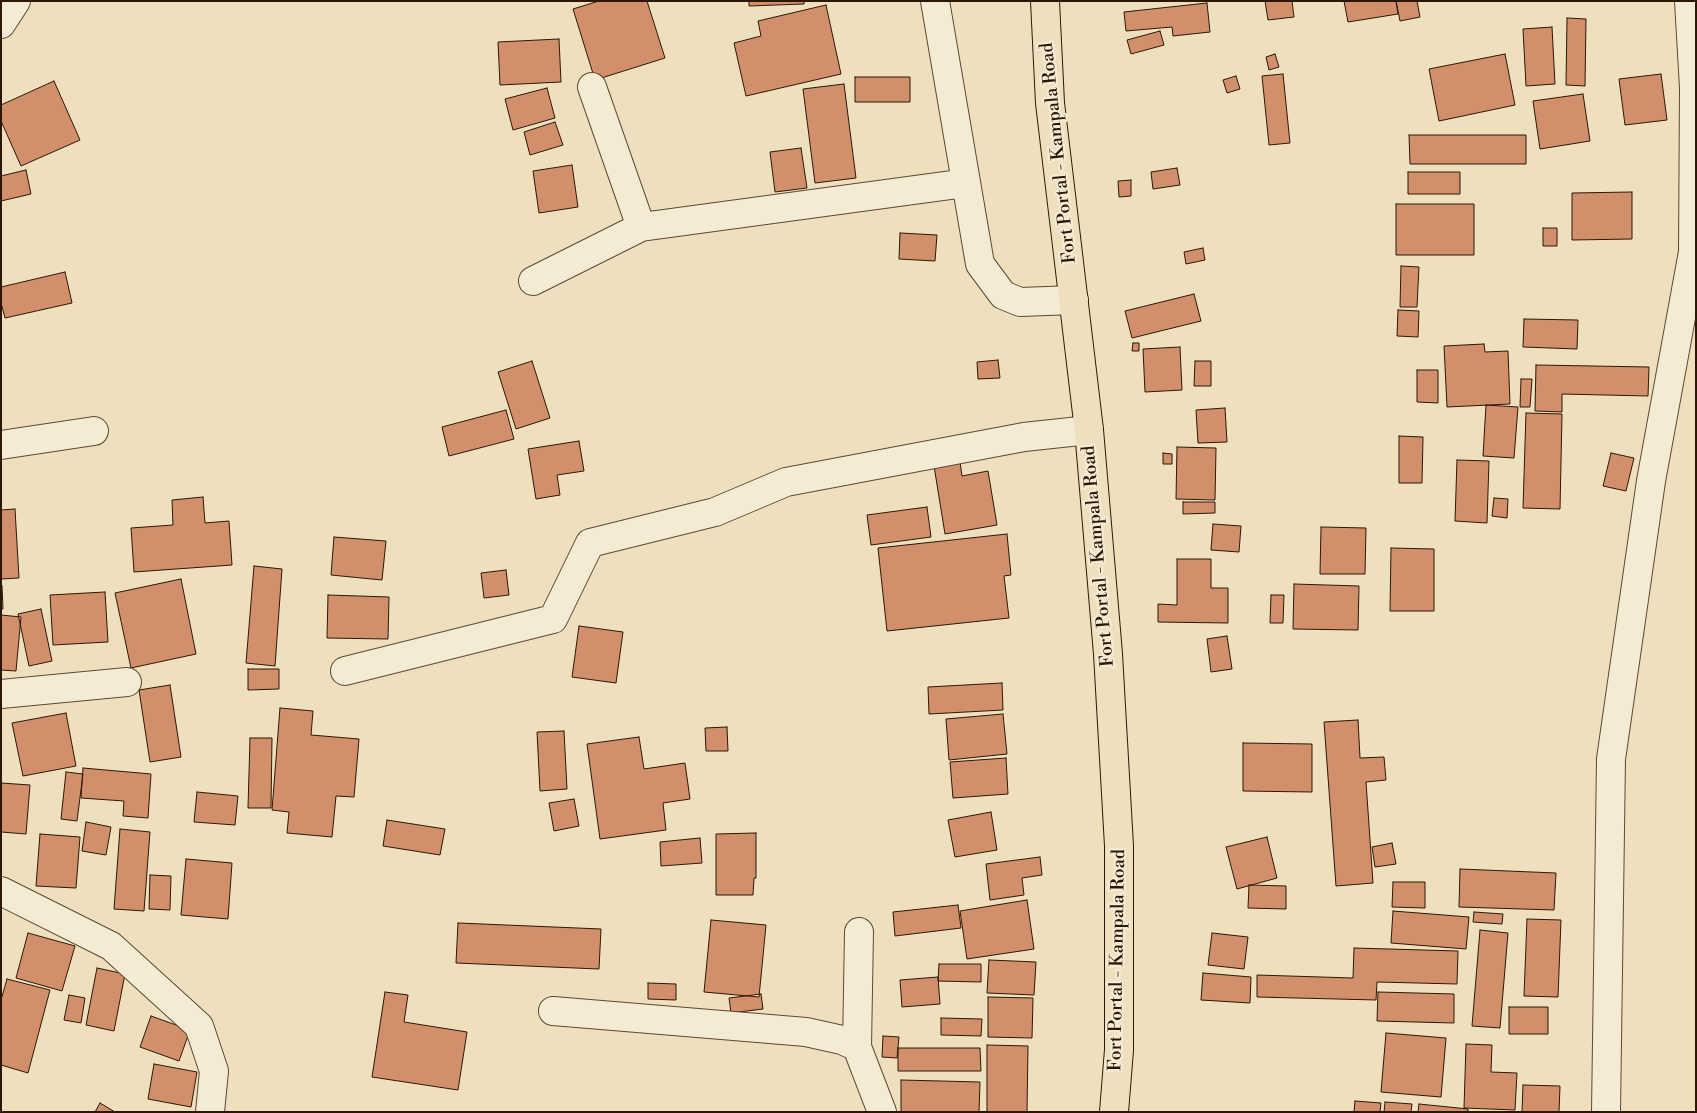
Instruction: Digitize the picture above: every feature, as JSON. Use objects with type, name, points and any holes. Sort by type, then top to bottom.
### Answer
[{"type":"main road","name":"Fort Portal - Kampala Road","points":[[1045,1],[1050,104],[1089,430],[1108,654],[1119,846],[1119,1050],[1114,1112]]},
{"type":"street","points":[[1,24],[16,1]]},
{"type":"street","points":[[935,1],[980,264],[1003,295],[1020,302],[1074,300]]},
{"type":"street","points":[[1606,1112],[1611,759],[1651,481],[1692,252],[1694,71],[1689,1]]},
{"type":"street","points":[[592,88],[641,227]]},
{"type":"street","points":[[533,281],[641,227],[966,183]]},
{"type":"street","points":[[345,671],[553,619],[590,543],[716,512],[786,482],[1024,437],[1089,430]]},
{"type":"street","points":[[1,445],[94,431]]},
{"type":"street","points":[[1,694],[127,682]]},
{"type":"street","points":[[1,891],[111,946],[199,1026],[214,1071],[210,1112]]},
{"type":"street","points":[[859,932],[857,1047],[882,1112]]},
{"type":"street","points":[[553,1010],[806,1032],[842,1040],[857,1047]]},
{"type":"building","points":[[599,1],[647,1],[665,58],[595,80],[573,9]]},
{"type":"building","points":[[749,1],[804,1],[804,4],[749,6]]},
{"type":"building","points":[[1265,1],[1292,1],[1294,17],[1268,20]]},
{"type":"building","points":[[1344,1],[1396,1],[1398,14],[1348,22]]},
{"type":"building","points":[[1396,1],[1417,1],[1420,17],[1400,21]]},
{"type":"building","points":[[1207,3],[1210,32],[1173,36],[1172,27],[1126,31],[1124,12]]},
{"type":"building","points":[[826,5],[841,74],[746,96],[734,43],[761,36],[758,21]]},
{"type":"building","points":[[1567,18],[1586,19],[1585,86],[1566,85]]},
{"type":"building","points":[[1552,27],[1555,84],[1526,86],[1523,29]]},
{"type":"building","points":[[1160,31],[1164,45],[1131,54],[1127,40]]},
{"type":"building","points":[[559,39],[561,82],[500,85],[498,42]]},
{"type":"building","points":[[1275,54],[1279,67],[1269,70],[1266,57]]},
{"type":"building","points":[[1505,54],[1515,105],[1439,121],[1429,69]]},
{"type":"building","points":[[1283,74],[1290,143],[1269,145],[1262,76]]},
{"type":"building","points":[[1661,74],[1667,120],[1625,125],[1619,79]]},
{"type":"building","points":[[1236,76],[1240,89],[1227,93],[1223,80]]},
{"type":"building","points":[[855,77],[910,77],[910,102],[855,102]]},
{"type":"building","points":[[54,81],[80,140],[21,166],[1,121],[1,105]]},
{"type":"building","points":[[844,84],[856,178],[815,183],[803,89]]},
{"type":"building","points":[[547,88],[555,118],[513,130],[505,99]]},
{"type":"building","points":[[1583,94],[1590,141],[1540,149],[1533,101]]},
{"type":"building","points":[[555,122],[563,145],[530,155],[524,132]]},
{"type":"building","points":[[1409,135],[1526,135],[1526,164],[1410,164]]},
{"type":"building","points":[[801,148],[807,188],[775,192],[770,152]]},
{"type":"building","points":[[572,165],[578,207],[539,213],[533,171]]},
{"type":"building","points":[[1177,168],[1180,185],[1153,189],[1151,172]]},
{"type":"building","points":[[26,170],[31,194],[1,201],[1,176]]},
{"type":"building","points":[[1408,172],[1460,172],[1460,194],[1408,194]]},
{"type":"building","points":[[1131,180],[1131,196],[1119,197],[1118,181]]},
{"type":"building","points":[[1632,192],[1632,239],[1572,240],[1572,193]]},
{"type":"building","points":[[1396,204],[1474,204],[1474,255],[1396,255]]},
{"type":"building","points":[[1543,228],[1557,228],[1557,246],[1543,246]]},
{"type":"building","points":[[900,233],[937,235],[935,261],[899,259]]},
{"type":"building","points":[[1203,248],[1205,260],[1186,264],[1184,252]]},
{"type":"building","points":[[1401,266],[1419,267],[1417,307],[1400,307]]},
{"type":"building","points":[[65,272],[72,303],[5,318],[1,303],[1,287]]},
{"type":"building","points":[[1194,294],[1201,321],[1132,338],[1125,311]]},
{"type":"building","points":[[1398,310],[1419,311],[1418,337],[1397,336]]},
{"type":"building","points":[[1524,319],[1578,320],[1577,349],[1523,347]]},
{"type":"building","points":[[1133,343],[1139,343],[1139,351],[1132,351]]},
{"type":"building","points":[[1484,344],[1485,352],[1508,351],[1510,404],[1447,407],[1444,346]]},
{"type":"building","points":[[1180,347],[1182,390],[1145,392],[1143,349]]},
{"type":"building","points":[[998,360],[1000,378],[978,379],[977,362]]},
{"type":"building","points":[[532,361],[550,418],[516,429],[498,372]]},
{"type":"building","points":[[1195,361],[1211,361],[1211,386],[1194,386]]},
{"type":"building","points":[[1536,365],[1649,367],[1648,396],[1562,394],[1562,412],[1535,411]]},
{"type":"building","points":[[1417,370],[1438,370],[1438,403],[1417,402]]},
{"type":"building","points":[[1521,379],[1532,379],[1530,407],[1520,407]]},
{"type":"building","points":[[1486,405],[1518,407],[1514,458],[1483,456]]},
{"type":"building","points":[[1225,408],[1227,442],[1198,443],[1196,410]]},
{"type":"building","points":[[506,410],[514,439],[449,456],[442,427]]},
{"type":"building","points":[[1526,413],[1562,414],[1560,509],[1523,508]]},
{"type":"building","points":[[1399,436],[1423,437],[1422,483],[1399,483]]},
{"type":"building","points":[[579,441],[584,471],[557,475],[560,495],[536,499],[528,449]]},
{"type":"building","points":[[1177,447],[1216,448],[1215,500],[1176,499]]},
{"type":"building","points":[[1163,453],[1172,454],[1172,464],[1163,464]]},
{"type":"building","points":[[1611,453],[1634,458],[1626,491],[1603,486]]},
{"type":"building","points":[[1457,460],[1489,461],[1487,523],[1455,521]]},
{"type":"building","points":[[960,462],[962,476],[988,471],[997,525],[945,534],[934,466]]},
{"type":"building","points":[[203,497],[205,523],[229,521],[232,565],[134,572],[131,528],[173,525],[172,500]]},
{"type":"building","points":[[1494,498],[1508,499],[1507,518],[1492,516]]},
{"type":"building","points":[[1183,502],[1215,502],[1215,513],[1183,514]]},
{"type":"building","points":[[927,507],[931,537],[871,545],[867,515]]},
{"type":"building","points":[[15,509],[19,578],[1,579],[1,510]]},
{"type":"building","points":[[1213,524],[1241,526],[1239,552],[1211,550]]},
{"type":"building","points":[[1321,527],[1366,528],[1365,574],[1320,574]]},
{"type":"building","points":[[1007,534],[1011,575],[1004,576],[1009,618],[887,631],[878,548]]},
{"type":"building","points":[[334,537],[386,541],[382,580],[331,575]]},
{"type":"building","points":[[1391,548],[1434,549],[1434,611],[1390,611]]},
{"type":"building","points":[[1177,559],[1211,559],[1211,588],[1228,588],[1228,623],[1158,622],[1158,604],[1177,605]]},
{"type":"building","points":[[254,566],[282,569],[275,666],[246,663]]},
{"type":"building","points":[[506,570],[509,595],[484,598],[481,573]]},
{"type":"building","points":[[181,579],[196,654],[131,668],[115,593]]},
{"type":"building","points":[[1294,584],[1359,586],[1358,630],[1293,629]]},
{"type":"building","points":[[1,586],[3,609],[1,609]]},
{"type":"building","points":[[105,592],[108,642],[53,645],[50,595]]},
{"type":"building","points":[[328,595],[389,597],[388,639],[327,638]]},
{"type":"building","points":[[1271,595],[1284,595],[1283,623],[1270,623]]},
{"type":"building","points":[[41,609],[52,661],[29,666],[18,614]]},
{"type":"building","points":[[1,615],[21,617],[16,671],[1,670]]},
{"type":"building","points":[[579,626],[623,632],[616,683],[572,677]]},
{"type":"building","points":[[1227,636],[1232,669],[1211,672],[1207,639]]},
{"type":"building","points":[[248,669],[279,669],[279,689],[248,690]]},
{"type":"building","points":[[1002,683],[1003,710],[929,714],[928,687]]},
{"type":"building","points":[[170,685],[181,757],[150,762],[139,690]]},
{"type":"building","points":[[280,708],[313,711],[311,735],[359,739],[354,797],[336,796],[332,837],[287,833],[289,812],[272,810]]},
{"type":"building","points":[[66,713],[76,766],[23,776],[12,723]]},
{"type":"building","points":[[1003,714],[1007,754],[949,760],[946,719]]},
{"type":"building","points":[[1358,720],[1360,758],[1384,757],[1386,780],[1366,782],[1373,883],[1336,886],[1324,722]]},
{"type":"building","points":[[727,727],[728,751],[706,751],[705,728]]},
{"type":"building","points":[[564,731],[567,789],[540,791],[537,732]]},
{"type":"building","points":[[639,737],[644,769],[685,763],[690,799],[663,803],[666,830],[600,839],[587,744]]},
{"type":"building","points":[[250,738],[272,738],[271,808],[248,808]]},
{"type":"building","points":[[1243,743],[1312,744],[1312,792],[1243,791]]},
{"type":"building","points":[[1006,758],[1008,794],[953,798],[950,762]]},
{"type":"building","points":[[83,768],[151,774],[148,818],[123,816],[124,801],[81,798]]},
{"type":"building","points":[[66,772],[83,774],[77,821],[61,819]]},
{"type":"building","points":[[1,783],[30,785],[26,834],[1,832]]},
{"type":"building","points":[[197,792],[238,796],[235,825],[194,822]]},
{"type":"building","points":[[574,799],[579,826],[554,831],[549,803]]},
{"type":"building","points":[[991,812],[997,850],[955,857],[948,820]]},
{"type":"building","points":[[387,820],[445,829],[440,855],[383,846]]},
{"type":"building","points":[[86,822],[111,827],[106,855],[82,851]]},
{"type":"building","points":[[120,829],[150,832],[144,911],[114,909]]},
{"type":"building","points":[[756,833],[756,878],[754,878],[753,895],[716,895],[716,834]]},
{"type":"building","points":[[40,834],[80,837],[76,888],[36,886]]},
{"type":"building","points":[[1267,837],[1277,878],[1237,889],[1226,847]]},
{"type":"building","points":[[700,838],[702,863],[661,866],[660,842]]},
{"type":"building","points":[[1392,843],[1396,864],[1375,867],[1372,847]]},
{"type":"building","points":[[1040,857],[1042,875],[1022,878],[1024,895],[990,900],[986,864]]},
{"type":"building","points":[[186,859],[232,863],[228,919],[181,915]]},
{"type":"building","points":[[1460,869],[1556,873],[1554,910],[1459,907]]},
{"type":"building","points":[[150,875],[171,876],[170,910],[149,909]]},
{"type":"building","points":[[1393,882],[1425,882],[1425,908],[1392,907]]},
{"type":"building","points":[[1249,885],[1286,886],[1286,909],[1248,908]]},
{"type":"building","points":[[1027,900],[1034,949],[967,959],[960,911]]},
{"type":"building","points":[[958,905],[961,928],[895,936],[893,912]]},
{"type":"building","points":[[1393,911],[1469,917],[1466,949],[1391,943]]},
{"type":"building","points":[[1474,912],[1503,914],[1502,924],[1473,922]]},
{"type":"building","points":[[1527,919],[1561,920],[1558,997],[1524,996]]},
{"type":"building","points":[[711,920],[766,925],[759,997],[704,992]]},
{"type":"building","points":[[458,923],[601,929],[599,969],[456,963]]},
{"type":"building","points":[[1480,930],[1508,933],[1500,1028],[1472,1026]]},
{"type":"building","points":[[28,933],[75,946],[62,991],[16,978]]},
{"type":"building","points":[[1212,933],[1248,937],[1244,969],[1208,965]]},
{"type":"building","points":[[1354,948],[1458,951],[1457,984],[1377,982],[1376,1000],[1257,997],[1257,975],[1353,978]]},
{"type":"building","points":[[989,960],[1036,962],[1034,995],[987,993]]},
{"type":"building","points":[[939,964],[981,964],[981,982],[938,981]]},
{"type":"building","points":[[97,968],[125,974],[114,1031],[86,1025]]},
{"type":"building","points":[[1203,973],[1251,977],[1250,1003],[1201,1000]]},
{"type":"building","points":[[938,977],[940,1004],[902,1007],[900,980]]},
{"type":"building","points":[[7,979],[50,990],[28,1073],[1,1065],[1,1000]]},
{"type":"building","points":[[648,983],[676,984],[676,1000],[648,999]]},
{"type":"building","points":[[385,992],[408,995],[404,1022],[467,1032],[458,1090],[372,1077]]},
{"type":"building","points":[[1378,992],[1454,994],[1454,1023],[1377,1021]]},
{"type":"building","points":[[761,994],[763,1009],[731,1013],[729,998]]},
{"type":"building","points":[[69,995],[85,998],[81,1023],[64,1020]]},
{"type":"building","points":[[988,997],[1033,998],[1032,1038],[988,1037]]},
{"type":"building","points":[[1509,1007],[1548,1007],[1548,1034],[1509,1034]]},
{"type":"building","points":[[151,1016],[190,1030],[179,1061],[140,1047]]},
{"type":"building","points":[[941,1018],[982,1019],[981,1036],[941,1035]]},
{"type":"building","points":[[1386,1033],[1446,1038],[1441,1097],[1381,1092]]},
{"type":"building","points":[[883,1036],[899,1037],[897,1058],[882,1057]]},
{"type":"building","points":[[1466,1044],[1492,1045],[1491,1072],[1517,1073],[1515,1110],[1464,1108]]},
{"type":"building","points":[[987,1045],[1028,1046],[1027,1112],[987,1112]]},
{"type":"building","points":[[898,1048],[980,1048],[981,1071],[898,1071]]},
{"type":"building","points":[[154,1064],[197,1072],[191,1107],[148,1099]]},
{"type":"building","points":[[901,1080],[980,1082],[979,1112],[901,1112]]},
{"type":"building","points":[[1523,1085],[1560,1086],[1559,1112],[1522,1112]]},
{"type":"building","points":[[1355,1101],[1381,1103],[1380,1112],[1354,1112]]},
{"type":"building","points":[[1385,1102],[1412,1104],[1411,1112],[1384,1112]]},
{"type":"building","points":[[100,1103],[115,1112],[95,1112]]},
{"type":"building","points":[[1419,1104],[1468,1109],[1468,1112],[1418,1112]]}]
